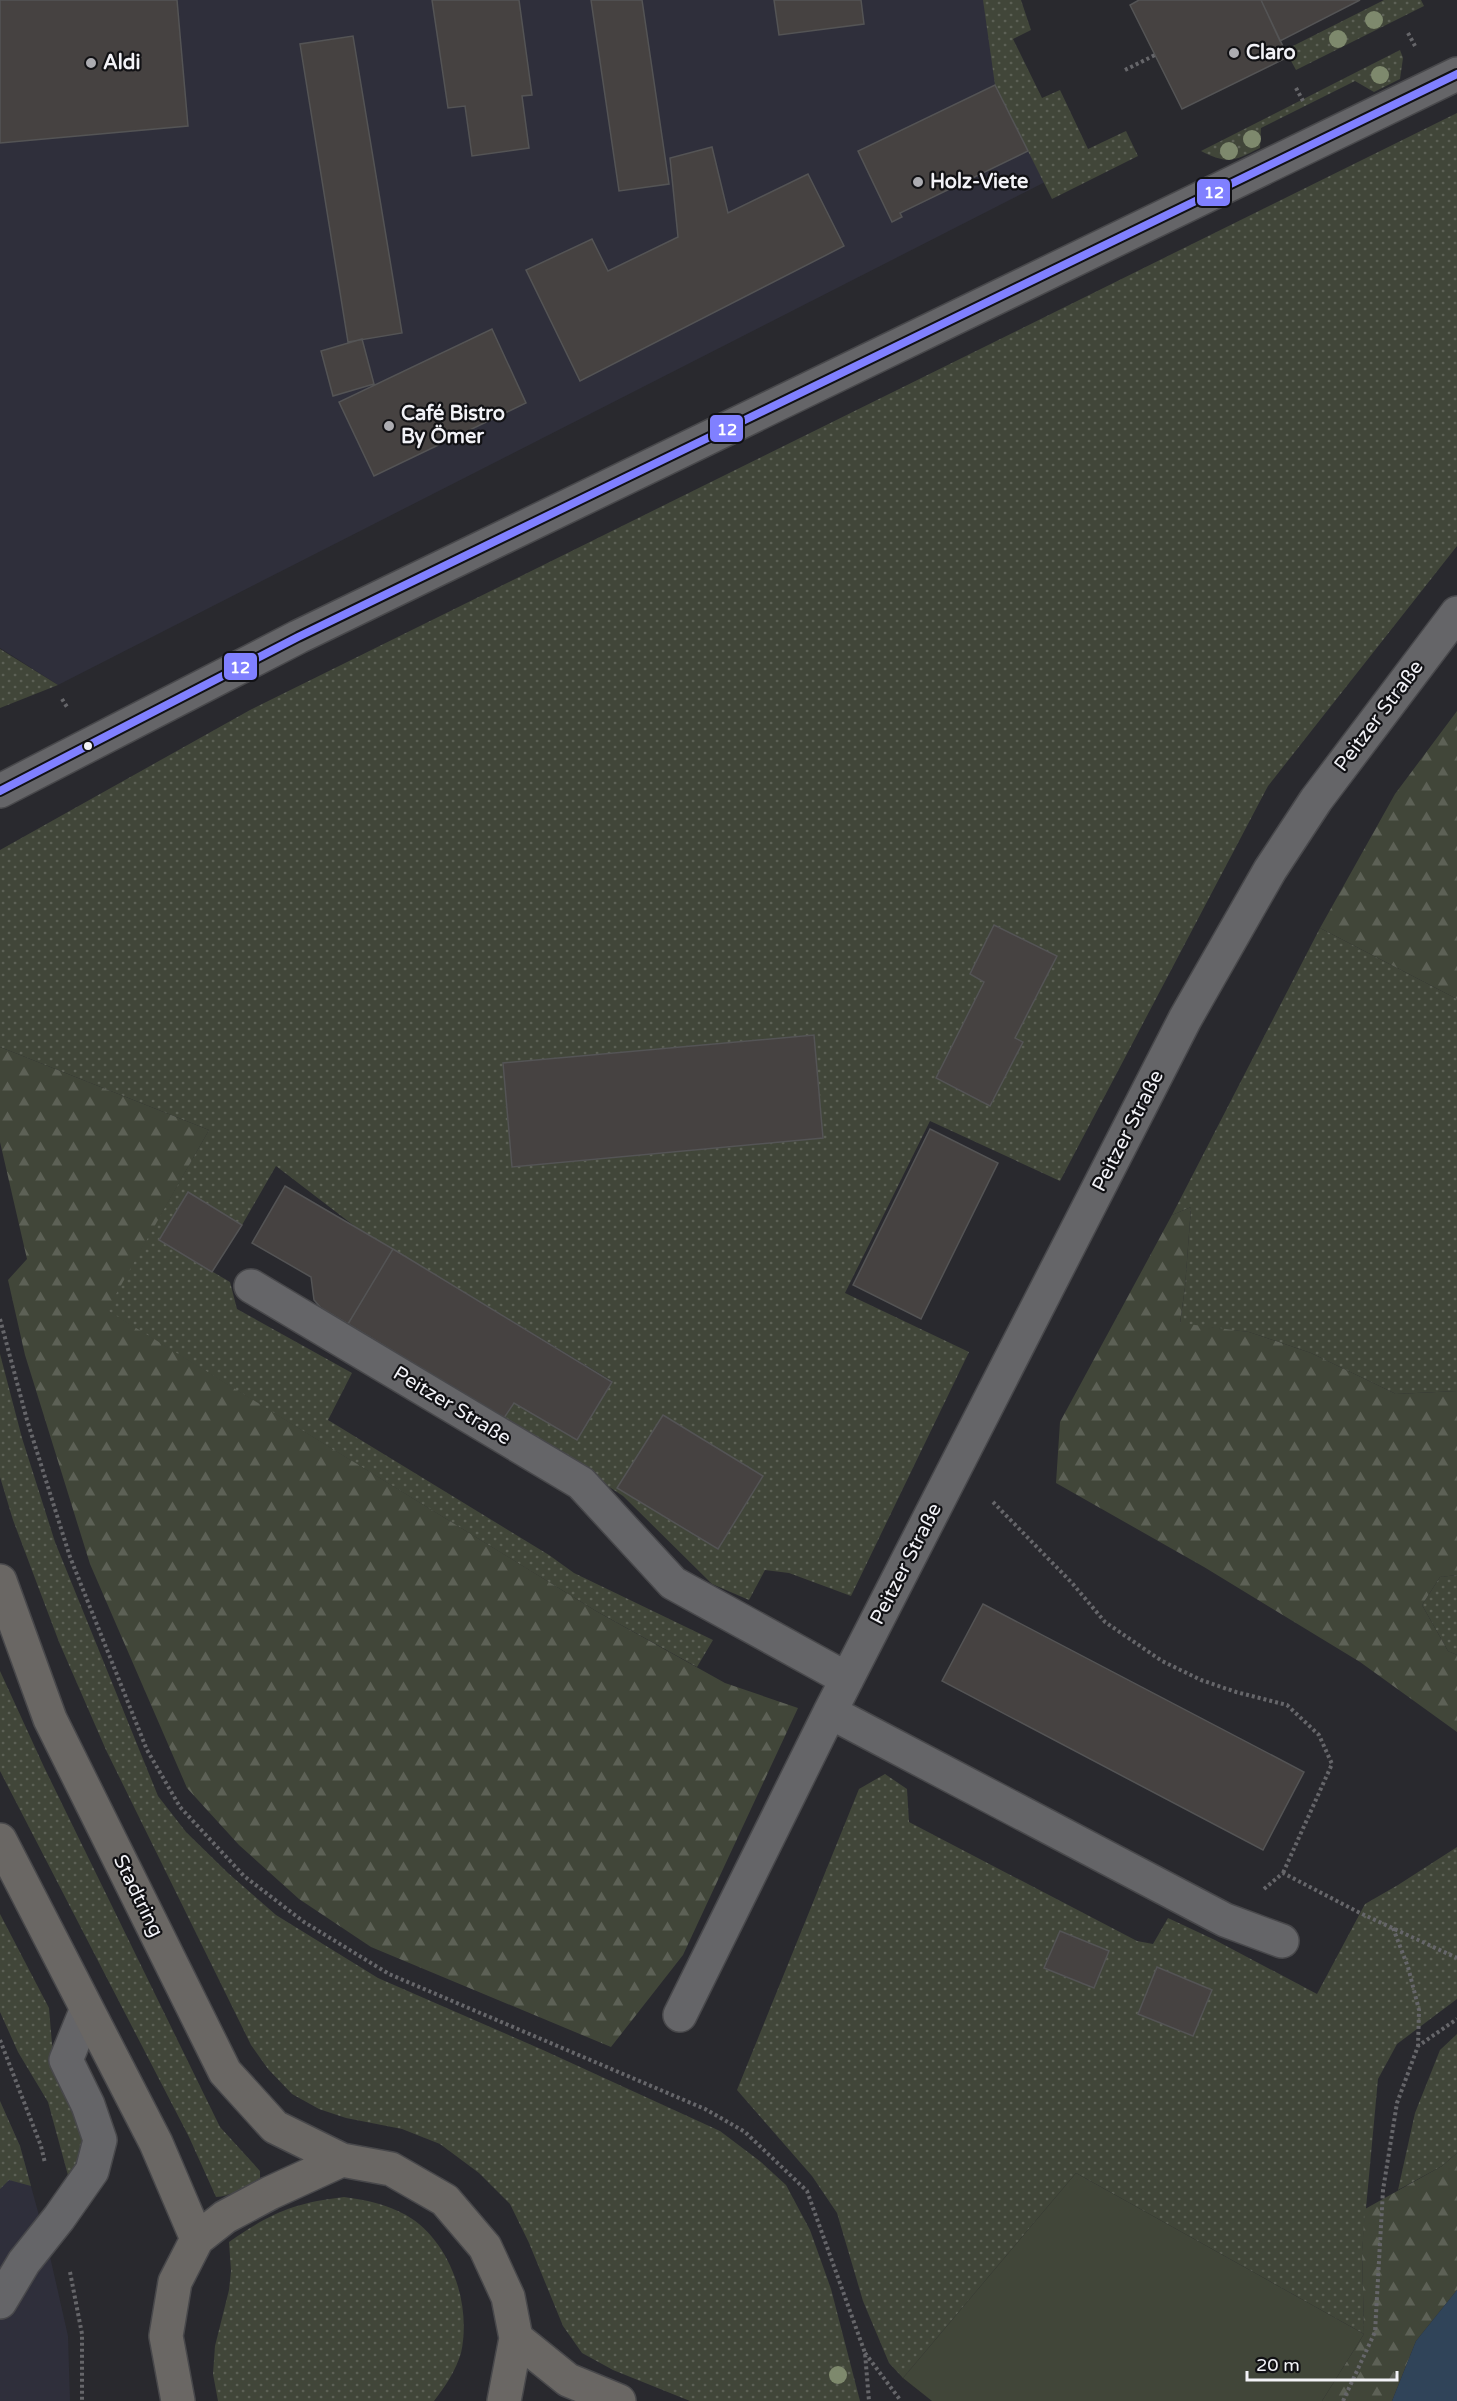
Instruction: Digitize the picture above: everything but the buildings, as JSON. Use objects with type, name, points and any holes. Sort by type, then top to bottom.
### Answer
[{"type":"main road","name":"Stadtring","points":[[0,1581],[50,1719],[225,2072],[275,2127],[342,2160],[391,2169],[445,2200],[485,2247],[508,2297],[516,2338],[504,2401]]},
{"type":"main road","points":[[0,1840],[156,2144],[197,2239]]},
{"type":"main road","points":[[178,2401],[166,2336],[175,2282],[197,2239],[225,2217],[270,2193],[342,2160]]},
{"type":"main road","points":[[516,2338],[568,2380],[619,2401]]},
{"type":"street","points":[[0,791],[298,637],[1457,74]]},
{"type":"street","name":"Peitzer Straße","points":[[680,2015],[847,1678],[1185,1019],[1265,880],[1316,800],[1457,613]]},
{"type":"street","name":"Peitzer Straße","points":[[251,1286],[581,1483],[673,1583],[847,1678]]},
{"type":"street","points":[[830,1712],[1226,1920],[1282,1941]]},
{"type":"street","points":[[0,2302],[24,2262],[92,2171],[100,2140],[88,2105],[66,2060],[86,2011]]},
{"type":"path","points":[[1408,33],[1417,50]]},
{"type":"path","points":[[1125,70],[1155,56]]},
{"type":"path","points":[[1296,88],[1306,106]]},
{"type":"path","points":[[62,699],[67,707]]},
{"type":"path","points":[[0,1319],[27,1420],[70,1557],[147,1750],[180,1807],[244,1876],[304,1922],[389,1974],[705,2109],[745,2132],[807,2191],[865,2353],[869,2401]]},
{"type":"path","points":[[993,1502],[1072,1583],[1105,1622],[1162,1661],[1201,1680],[1287,1705],[1319,1735],[1332,1764],[1283,1873],[1226,1920]]},
{"type":"path","points":[[1283,1873],[1457,1958]]},
{"type":"path","points":[[1343,2401],[1375,2332],[1383,2190],[1397,2103],[1418,2046],[1419,2010],[1408,1967],[1393,1928]]},
{"type":"path","points":[[1418,2046],[1457,2019]]},
{"type":"path","points":[[865,2353],[901,2401]]},
{"type":"shaded area","points":[[0,0],[988,0],[1047,181],[58,685],[0,648]]},
{"type":"shaded area","points":[[0,2101],[20,2146],[49,2252],[68,2336],[70,2401],[0,2401]]},
{"type":"green space","points":[[983,0],[1021,0],[1031,30],[1013,39],[1042,98],[1060,90],[1088,149],[1126,131],[1138,156],[1052,199],[995,85]]},
{"type":"green space","points":[[1384,0],[1421,0],[1424,6],[1296,70],[1285,50]]},
{"type":"green space","points":[[1400,50],[1403,58],[1400,79],[1374,92],[1355,81],[1261,128],[1260,148],[1237,158],[1225,160],[1201,151]]},
{"type":"green space","points":[[1457,113],[1457,546],[1268,786],[1060,1181],[930,1121],[845,1293],[969,1352],[851,1596],[789,1573],[765,1570],[749,1600],[712,1584],[623,1496],[504,1418],[514,1403],[577,1440],[612,1381],[357,1228],[276,1166],[242,1225],[188,1193],[159,1240],[230,1282],[237,1309],[352,1373],[328,1420],[549,1555],[574,1573],[713,1640],[697,1667],[596,1611],[106,1310],[209,1130],[0,1047],[0,850],[250,710]]},
{"type":"green space","points":[[0,649],[58,685],[0,708]]},
{"type":"green space","points":[[1457,711],[1457,999],[1320,928],[1395,794]]},
{"type":"green space","points":[[1320,928],[1457,999],[1457,1391],[1396,1394],[1311,1353],[1249,1332],[1180,1324],[1191,1207],[1172,1215]]},
{"type":"green space","points":[[0,1047],[209,1130],[107,1310],[596,1611],[725,1683],[798,1708],[683,1955],[611,2047],[371,1947],[299,1899],[239,1845],[187,1788],[90,1564],[25,1355],[8,1280],[27,1259],[0,1142]]},
{"type":"green space","points":[[1191,1207],[1180,1323],[1249,1332],[1311,1353],[1396,1394],[1457,1391],[1457,1575],[1440,1577],[1422,1605],[1448,1651],[1457,1655],[1457,1732],[1360,1662],[1204,1567],[1056,1483],[1060,1422],[1172,1215]]},
{"type":"green space","points":[[0,1354],[22,1438],[55,1542],[158,1796],[186,1832],[276,1915],[378,1978],[720,2131],[761,2162],[786,2185],[810,2230],[831,2289],[860,2401],[690,2401],[613,2370],[582,2353],[563,2326],[529,2243],[510,2204],[479,2173],[440,2144],[402,2129],[346,2118],[319,2109],[292,2094],[268,2069],[251,2045],[106,1750],[59,1642],[13,1520],[0,1477]]},
{"type":"green space","points":[[1457,1575],[1457,1655],[1448,1651],[1422,1605],[1440,1577]]},
{"type":"green space","points":[[0,1671],[44,1767],[220,2127],[260,2171],[260,2178],[239,2190],[216,2197],[189,2137],[0,1771]]},
{"type":"green space","points":[[885,1774],[907,1789],[909,1822],[1137,1941],[1153,1944],[1168,1918],[1317,1994],[1365,1904],[1457,1847],[1457,1999],[1397,2044],[1378,2079],[1362,2251],[1364,2334],[1076,2173],[903,2378],[889,2363],[863,2301],[837,2213],[812,2176],[737,2090],[859,1789]]},
{"type":"green space","points":[[0,1914],[49,2008],[57,2068],[82,2122],[83,2157],[69,2179],[48,2102],[18,2052],[0,2012]]},
{"type":"green space","points":[[1457,2034],[1457,2153],[1442,2166],[1398,2190],[1415,2113],[1440,2050]]},
{"type":"green space","points":[[0,2101],[20,2146],[31,2186],[9,2180],[0,2189]]},
{"type":"green space","points":[[1457,2153],[1457,2290],[1416,2341],[1392,2401],[1322,2401],[1364,2334],[1362,2251],[1365,2209],[1442,2166]]},
{"type":"green space","points":[[1076,2173],[1364,2334],[1322,2401],[932,2401],[903,2378]]},
{"type":"green space","points":[[344,2197],[376,2203],[406,2215],[435,2240],[446,2257],[460,2294],[464,2334],[459,2359],[446,2384],[434,2401],[218,2401],[213,2374],[215,2346],[229,2290],[231,2271],[229,2242],[283,2211],[310,2202]]},
{"type":"water","points":[[1457,2290],[1457,2401],[1392,2401],[1416,2341]]},
{"type":"transit line","name":"12","points":[[0,791],[298,637],[1457,74]]},
{"type":"place","name":"Claro","points":[[1234,53]]},
{"type":"place","name":"Aldi","points":[[91,63]]},
{"type":"place","name":"Holz-Viete","points":[[918,182]]},
{"type":"place","name":"Café Bistro By Ömer","points":[[389,426]]}]
